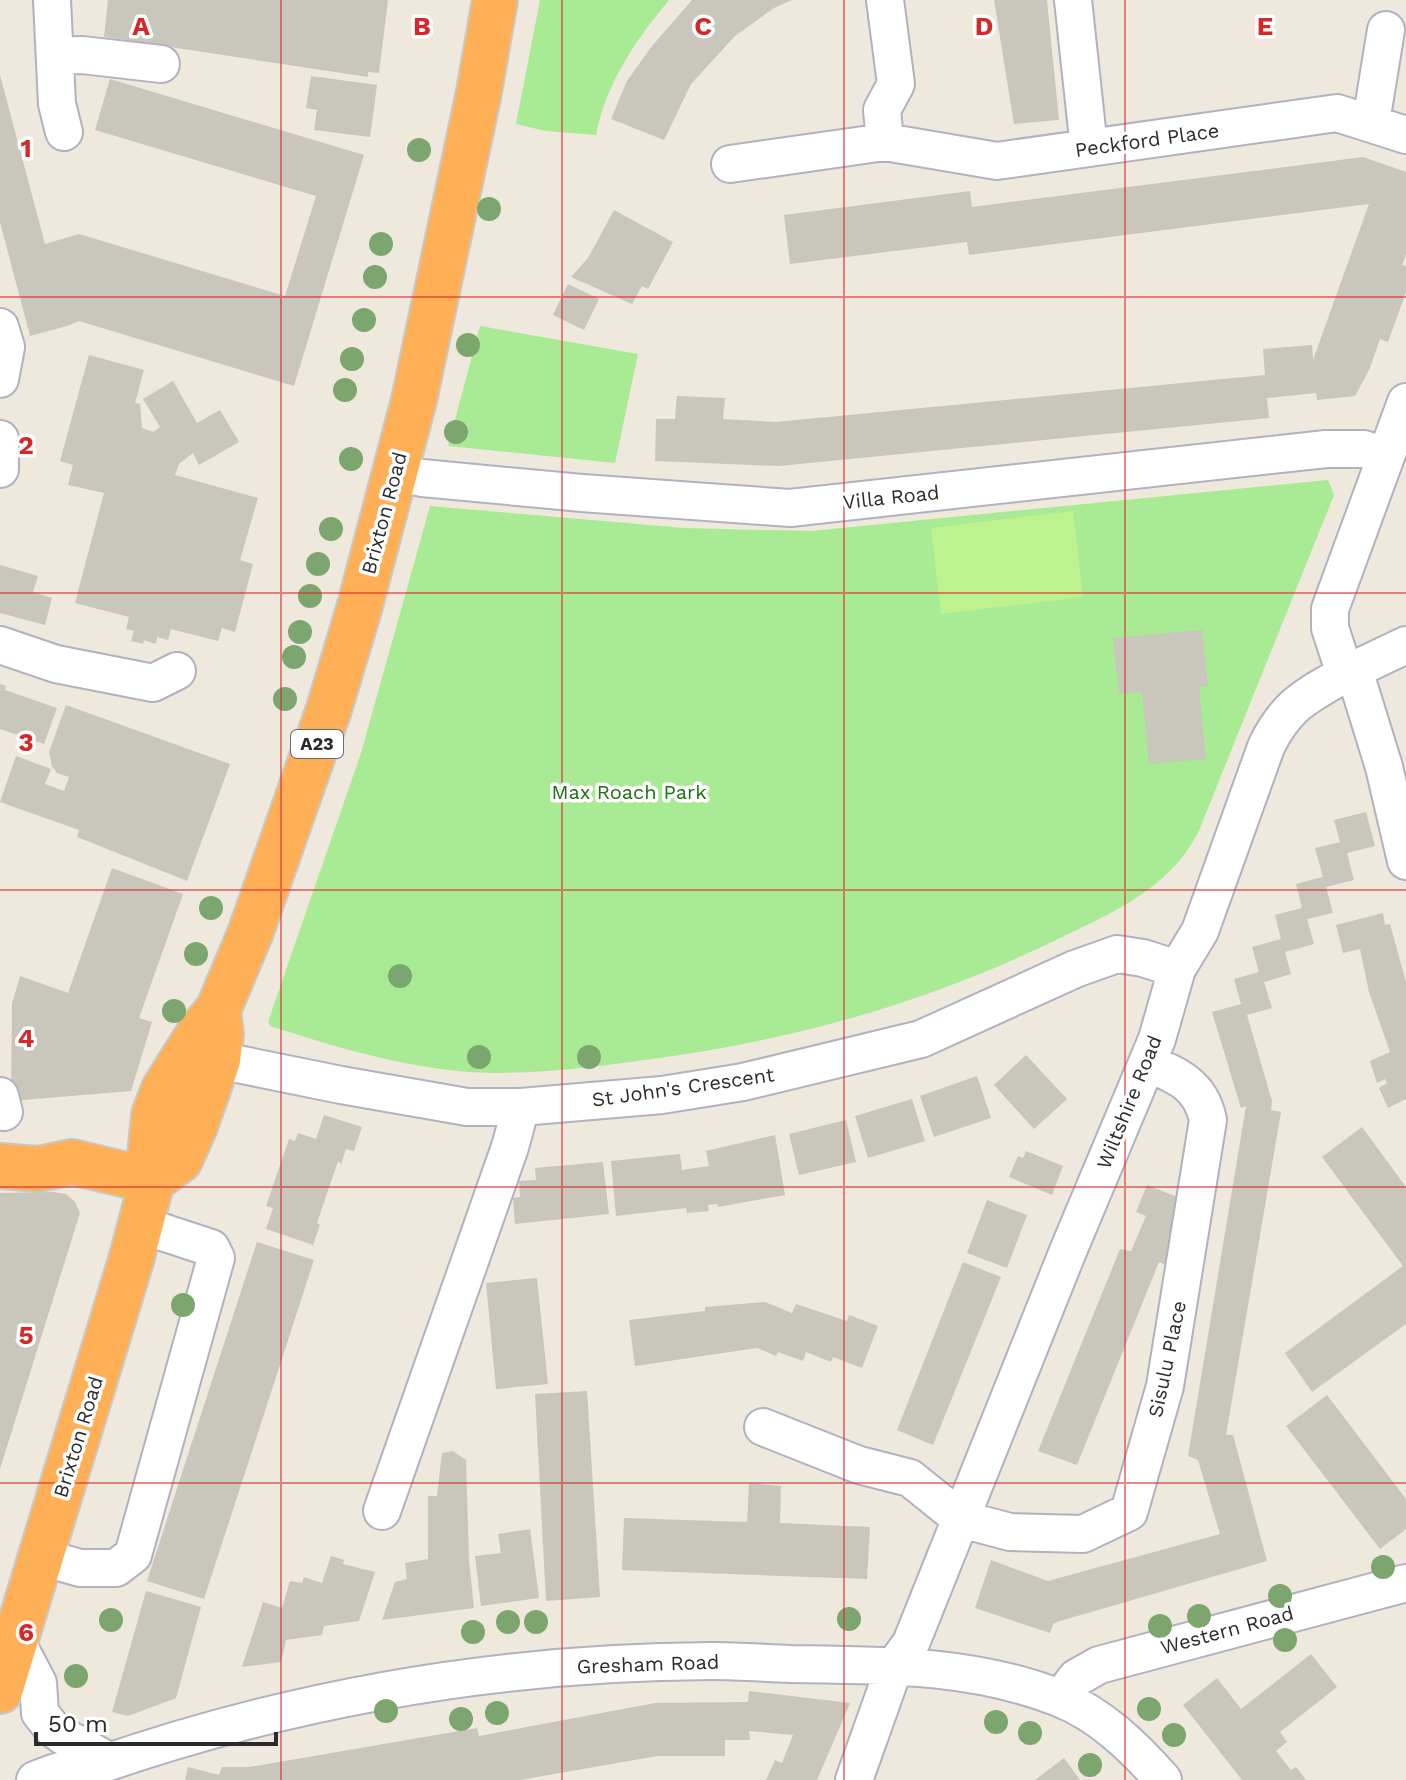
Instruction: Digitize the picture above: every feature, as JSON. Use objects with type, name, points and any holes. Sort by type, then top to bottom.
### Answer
[{"type":"highway","name":"Brixton Road","points":[[0,1691],[141,1225],[152,1181],[150,1155],[154,1115],[164,1089],[201,1030],[218,1010],[250,934],[329,709],[359,609],[426,341],[495,0]]},
{"type":"highway","name":"Brixton Road","points":[[152,1181],[180,1160],[195,1126],[218,1060],[221,1034],[218,1010]]},
{"type":"highway","points":[[1,1116],[72,1162],[152,1181]]},
{"type":"highway","points":[[0,1166],[38,1169],[72,1162]]},
{"type":"street","points":[[52,0],[57,104],[64,132]]},
{"type":"street","points":[[885,0],[896,84],[882,110],[885,142]]},
{"type":"street","points":[[1073,0],[1089,148]]},
{"type":"street","points":[[1371,122],[1386,30]]},
{"type":"street","points":[[55,56],[82,55],[161,64]]},
{"type":"street","name":"Peckford Place","points":[[730,164],[885,142],[997,161],[1337,113],[1406,135]]},
{"type":"street","points":[[0,327],[6,347],[0,379]]},
{"type":"street","points":[[1406,402],[1330,609],[1330,628],[1350,672],[1384,767],[1406,861]]},
{"type":"street","points":[[0,439],[0,469]]},
{"type":"street","name":"Villa Road","points":[[395,472],[422,478],[567,492],[790,508],[1326,449],[1364,449],[1385,456]]},
{"type":"street","points":[[0,645],[74,668],[153,683],[177,671]]},
{"type":"street","name":"Wiltshire Road","points":[[854,1780],[895,1665],[911,1643],[1068,1251],[1157,1039],[1177,969],[1200,931],[1276,726],[1294,704],[1406,645]]},
{"type":"street","name":"St John's Crescent","points":[[218,1060],[467,1107],[521,1107],[662,1095],[743,1082],[921,1039],[1075,969],[1117,954],[1143,958],[1177,969]]},
{"type":"street","name":"Sisulu Place","points":[[961,1519],[1010,1532],[1083,1534],[1129,1512],[1165,1386],[1208,1120],[1199,1097],[1181,1076],[1147,1063]]},
{"type":"street","points":[[382,1511],[505,1162],[521,1107]]},
{"type":"street","points":[[41,1557],[80,1568],[116,1568],[133,1555],[216,1258],[211,1248],[141,1225]]},
{"type":"street","points":[[763,1427],[859,1465],[910,1478],[961,1519]]},
{"type":"street","name":"Western Road","points":[[1061,1698],[1076,1678],[1121,1657],[1406,1583]]},
{"type":"street","points":[[16,1641],[38,1683],[40,1713],[95,1770]]},
{"type":"street","name":"Gresham Road","points":[[35,1780],[68,1769],[95,1770],[144,1764],[266,1715],[371,1693],[477,1676],[569,1667],[713,1661],[895,1665],[955,1670],[1005,1679],[1061,1698],[1107,1725],[1163,1780]]},
{"type":"green space","points":[[540,0],[669,0],[624,63],[607,98],[596,135],[546,131],[516,124]]},
{"type":"green space","points":[[480,326],[638,354],[615,463],[448,446]]},
{"type":"green space","name":"Max Roach Park","points":[[1328,480],[1334,495],[1198,833],[1186,853],[1154,885],[1097,920],[1006,963],[855,1017],[752,1042],[607,1065],[513,1073],[466,1072],[409,1064],[352,1051],[270,1026],[268,1022],[361,753],[430,506],[684,528],[811,531]]},
{"type":"green space","points":[[1073,511],[1083,597],[941,614],[931,528]]},
{"type":"building","points":[[108,0],[388,0],[379,73],[368,72],[368,77],[104,37]]},
{"type":"building","points":[[692,0],[792,0],[774,8],[735,36],[691,84],[664,140],[611,119],[627,81],[652,46]]},
{"type":"building","points":[[994,0],[1047,0],[1059,120],[1014,124]]},
{"type":"building","points":[[0,75],[45,244],[79,234],[285,296],[316,196],[95,130],[110,79],[364,155],[294,386],[79,321],[30,336],[0,222]]},
{"type":"building","points":[[311,76],[377,85],[370,137],[314,130],[317,110],[306,108]]},
{"type":"building","points":[[1363,157],[1406,172],[1406,254],[1402,265],[1406,266],[1406,292],[1388,342],[1380,339],[1370,368],[1355,396],[1317,400],[1316,393],[1267,398],[1269,418],[779,466],[655,461],[656,419],[675,419],[677,396],[725,398],[723,419],[776,422],[1265,375],[1263,349],[1312,345],[1313,360],[1369,204],[969,255],[967,242],[790,264],[784,215],[970,191],[972,207]]},
{"type":"building","points":[[614,210],[673,242],[648,289],[642,286],[632,304],[571,277],[588,258]]},
{"type":"building","points":[[568,284],[599,299],[584,330],[553,315]]},
{"type":"building","points":[[89,355],[144,370],[135,403],[140,404],[142,428],[153,432],[160,427],[143,399],[173,381],[197,423],[220,410],[239,442],[199,465],[193,453],[179,464],[175,475],[258,498],[240,560],[253,564],[235,632],[222,628],[218,641],[171,629],[168,640],[157,637],[156,644],[144,640],[143,644],[131,641],[134,631],[126,629],[129,617],[75,603],[104,493],[68,485],[73,465],[60,461]]},
{"type":"building","points":[[0,565],[38,576],[33,592],[52,598],[45,625],[0,613]]},
{"type":"building","points":[[1202,630],[1208,686],[1199,687],[1206,759],[1149,764],[1142,692],[1119,694],[1113,638]]},
{"type":"building","points":[[0,684],[6,686],[5,690],[57,708],[44,744],[0,729]]},
{"type":"building","points":[[66,705],[230,764],[187,881],[77,837],[79,830],[0,802],[16,756],[51,769],[45,784],[64,791],[69,777],[57,773],[49,752]]},
{"type":"building","points":[[1366,812],[1375,846],[1347,853],[1354,880],[1326,887],[1333,913],[1307,919],[1314,944],[1285,952],[1291,974],[1264,982],[1272,1008],[1247,1015],[1272,1101],[1271,1110],[1281,1112],[1226,1435],[1233,1435],[1267,1561],[1060,1621],[1053,1624],[1050,1633],[975,1608],[991,1560],[1048,1581],[1220,1534],[1198,1460],[1188,1456],[1246,1106],[1241,1108],[1212,1012],[1241,1004],[1234,979],[1259,972],[1252,947],[1281,939],[1275,915],[1302,908],[1296,884],[1323,877],[1315,848],[1340,842],[1334,820]]},
{"type":"building","points":[[112,868],[183,894],[139,1018],[152,1022],[131,1091],[11,1101],[12,1004],[20,976],[68,993]]},
{"type":"building","points":[[1383,913],[1385,925],[1390,924],[1406,982],[1406,1099],[1388,1108],[1379,1088],[1387,1083],[1385,1079],[1377,1083],[1370,1061],[1390,1052],[1369,992],[1360,949],[1343,953],[1336,925]]},
{"type":"building","points":[[1026,1055],[1067,1099],[1034,1129],[994,1085]]},
{"type":"building","points":[[977,1076],[991,1118],[934,1137],[920,1096]]},
{"type":"building","points":[[912,1099],[925,1141],[868,1158],[855,1116]]},
{"type":"building","points":[[324,1115],[362,1127],[354,1151],[346,1149],[341,1164],[338,1161],[317,1223],[320,1225],[313,1245],[266,1229],[273,1208],[266,1206],[289,1139],[295,1141],[298,1133],[316,1139]]},
{"type":"building","points":[[846,1120],[856,1162],[799,1175],[789,1134]]},
{"type":"building","points":[[1362,1127],[1406,1187],[1406,1324],[1312,1392],[1285,1353],[1403,1266],[1322,1157]]},
{"type":"building","points":[[775,1135],[785,1195],[718,1207],[717,1204],[708,1205],[709,1211],[687,1213],[686,1208],[616,1216],[611,1161],[680,1154],[682,1170],[709,1166],[706,1151]]},
{"type":"building","points":[[1026,1151],[1063,1166],[1052,1195],[1009,1177],[1018,1156],[1023,1158]]},
{"type":"building","points":[[603,1162],[609,1214],[515,1224],[513,1198],[520,1197],[519,1181],[536,1180],[535,1168]]},
{"type":"building","points":[[1147,1185],[1185,1200],[1180,1229],[1166,1265],[1159,1262],[1077,1465],[1038,1451],[1120,1249],[1131,1251],[1146,1216],[1136,1212]]},
{"type":"building","points":[[0,1193],[66,1194],[75,1202],[80,1213],[0,1469]]},
{"type":"building","points":[[987,1200],[1027,1215],[1007,1268],[967,1253]]},
{"type":"building","points":[[257,1242],[314,1260],[204,1599],[147,1581]]},
{"type":"building","points":[[963,1262],[1001,1277],[933,1445],[897,1430]]},
{"type":"building","points":[[537,1278],[548,1384],[496,1389],[486,1283]]},
{"type":"building","points":[[765,1302],[792,1313],[796,1304],[847,1321],[849,1315],[878,1326],[862,1368],[833,1357],[831,1362],[806,1352],[803,1361],[778,1352],[776,1356],[757,1348],[635,1366],[629,1320],[705,1311],[705,1307]]},
{"type":"building","points":[[587,1391],[600,1597],[546,1601],[535,1394]]},
{"type":"building","points":[[1327,1395],[1406,1499],[1406,1529],[1380,1549],[1286,1426]]},
{"type":"building","points":[[453,1451],[466,1460],[469,1560],[474,1608],[382,1620],[395,1582],[407,1579],[405,1563],[428,1559],[428,1496],[437,1496],[442,1453]]},
{"type":"building","points":[[749,1483],[781,1486],[780,1523],[870,1527],[867,1579],[622,1570],[624,1518],[747,1522]]},
{"type":"building","points":[[530,1529],[539,1598],[481,1606],[475,1556],[501,1553],[498,1534]]},
{"type":"building","points":[[331,1556],[344,1560],[343,1564],[375,1572],[359,1621],[324,1626],[322,1635],[286,1640],[281,1662],[242,1667],[263,1602],[282,1608],[290,1581],[302,1583],[304,1577],[322,1583]]},
{"type":"building","points":[[146,1591],[201,1607],[176,1698],[128,1716],[112,1712]]},
{"type":"building","points":[[1311,1654],[1337,1687],[1280,1732],[1287,1742],[1276,1751],[1291,1770],[1296,1767],[1306,1780],[1242,1780],[1183,1705],[1217,1678],[1241,1709]]},
{"type":"building","points":[[749,1691],[850,1703],[817,1780],[766,1780],[775,1760],[782,1763],[793,1735],[749,1731],[750,1740],[725,1740],[725,1756],[657,1756],[520,1780],[185,1780],[188,1767],[219,1775],[222,1767],[249,1767],[477,1728],[479,1736],[655,1703],[748,1702]]},
{"type":"building","points":[[1064,1758],[1080,1780],[1035,1780]]}]
